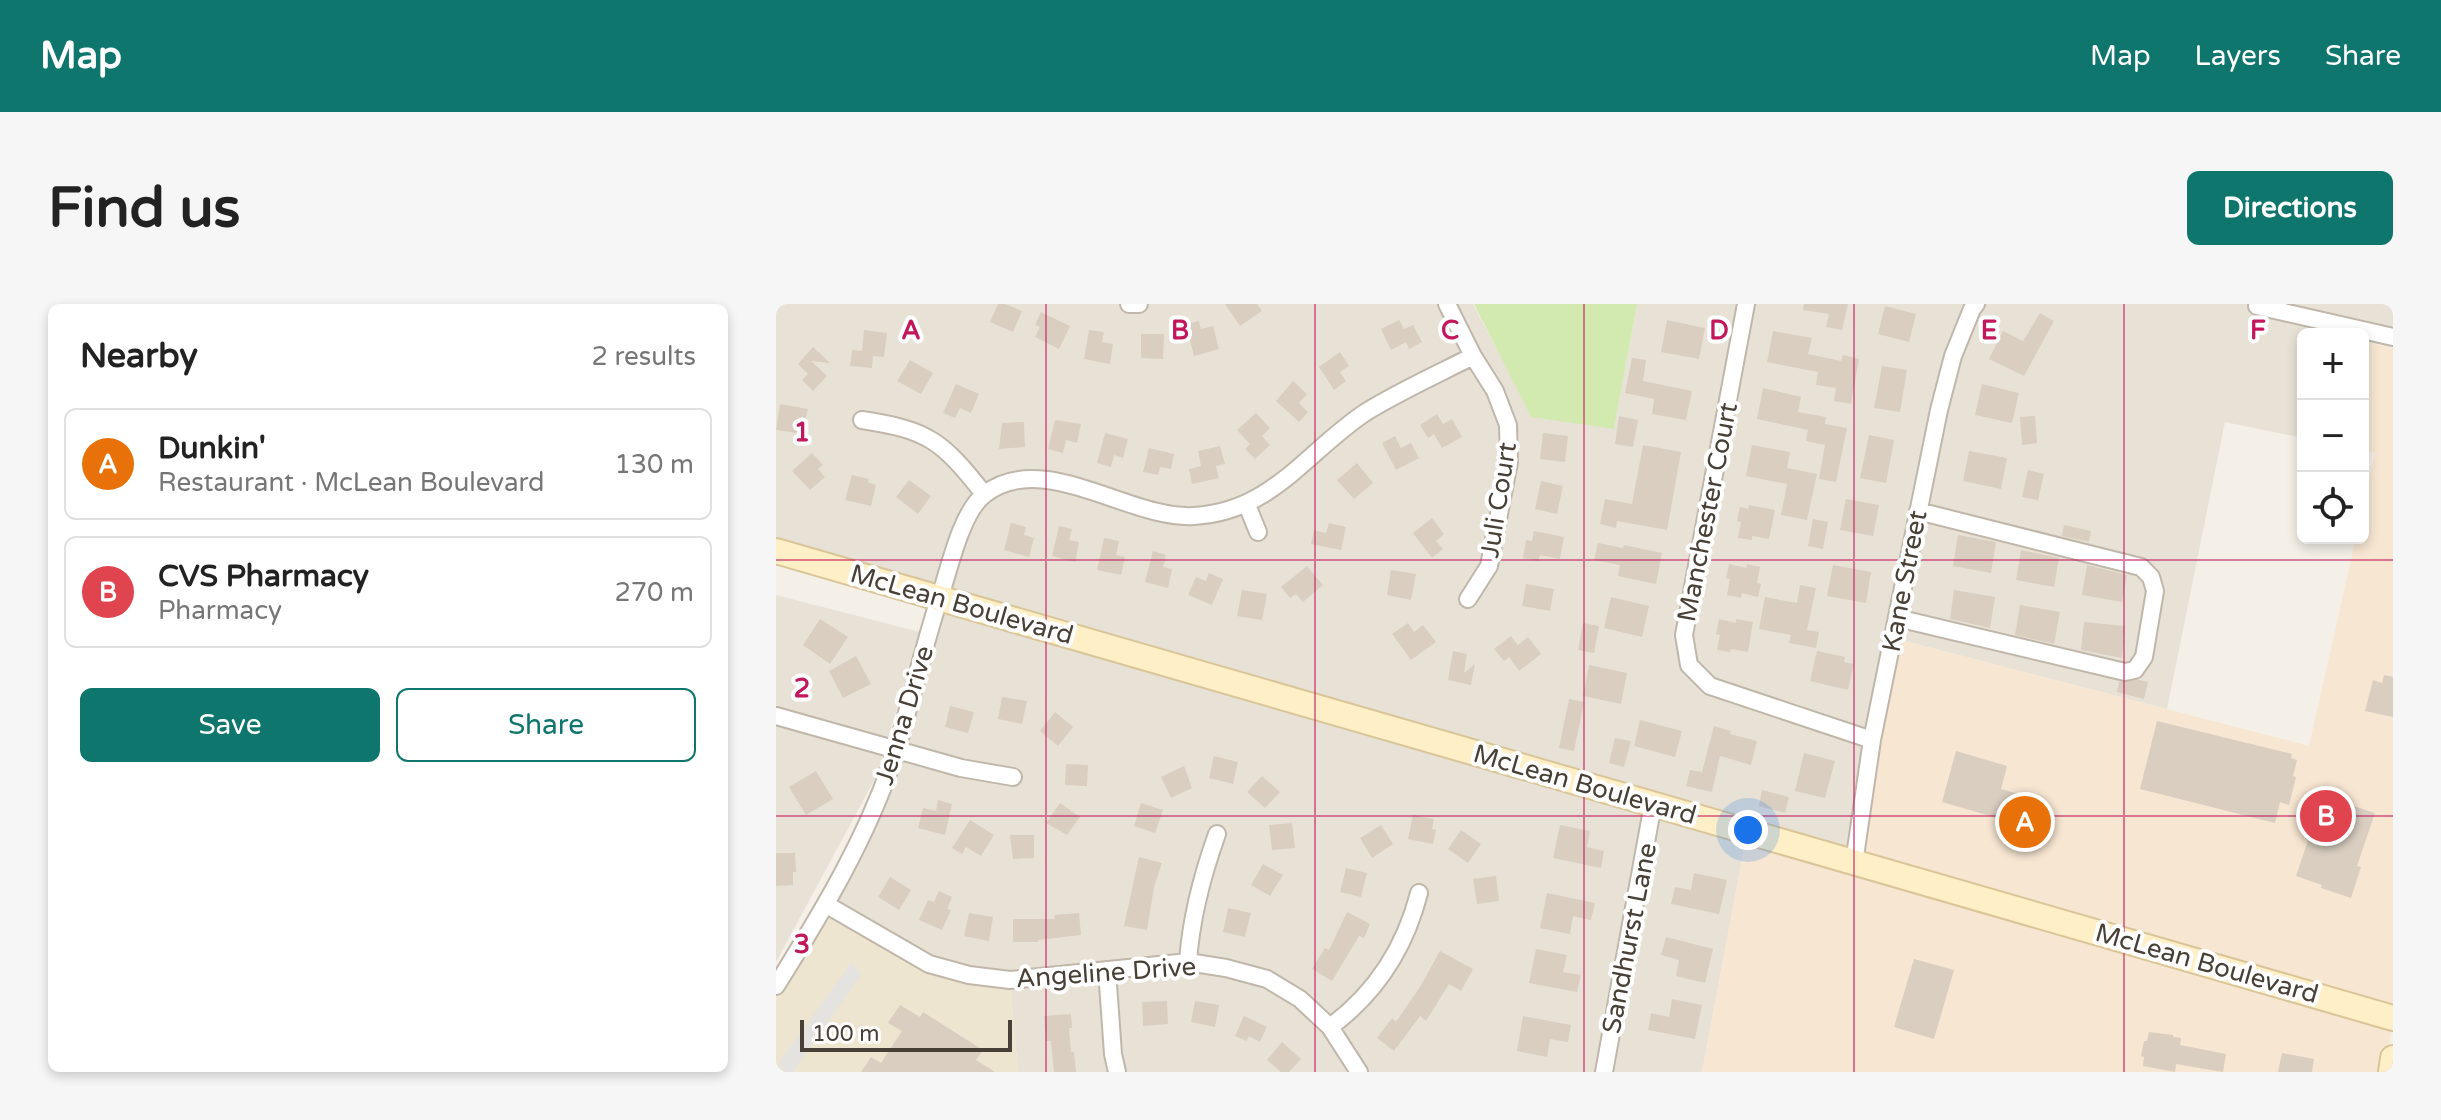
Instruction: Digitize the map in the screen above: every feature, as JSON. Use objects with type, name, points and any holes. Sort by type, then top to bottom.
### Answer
[{"type":"main road","name":"McLean Boulevard","points":[[776,551],[2393,1018]]},
{"type":"main road","points":[[2391,1072],[2393,1058]]},
{"type":"street","points":[[1129,304],[1139,304]]},
{"type":"street","name":"Juli Court","points":[[1447,304],[1495,391],[1508,425],[1509,462],[1489,566],[1468,599]]},
{"type":"street","name":"Manchester Court","points":[[1746,304],[1684,635],[1689,665],[1710,686],[1872,740]]},
{"type":"street","name":"Kane Street","points":[[1854,863],[1872,740],[1939,410],[1953,356],[1976,304]]},
{"type":"street","points":[[2257,306],[2393,337]]},
{"type":"street","points":[[862,420],[898,425],[934,440],[957,460],[984,494],[1012,480],[1044,478],[1158,511],[1191,517],[1247,505],[1279,485],[1342,429],[1368,411],[1473,356]]},
{"type":"street","name":"Jenna Drive","points":[[776,986],[827,905],[873,811],[896,751],[960,534],[984,494]]},
{"type":"street","points":[[1247,505],[1258,532]]},
{"type":"street","points":[[1897,618],[2125,672],[2135,670],[2144,657],[2155,591],[2151,577],[2141,567],[1918,511]]},
{"type":"street","points":[[776,716],[961,768],[1013,777]]},
{"type":"street","name":"Sandhurst Lane","points":[[1604,1072],[1653,804]]},
{"type":"street","points":[[1188,962],[1196,899],[1217,834]]},
{"type":"street","points":[[1330,1027],[1349,1013],[1387,969],[1407,933],[1419,893]]},
{"type":"street","name":"Angeline Drive","points":[[827,905],[929,964],[969,975],[1010,980],[1188,962],[1267,979],[1300,999],[1330,1027],[1359,1072]]},
{"type":"street","points":[[1107,970],[1117,1072]]},
{"type":"shaded area","points":[[776,304],[1473,304],[1501,357],[1614,429],[1637,304],[2393,304],[2393,347],[2369,343],[2369,328],[2297,328],[2297,437],[2225,422],[2167,709],[1897,639],[1858,859],[776,542]]},
{"type":"shaded area","points":[[2369,343],[2393,348],[2393,1011],[1858,859],[1897,639],[2309,746],[2355,544],[2369,544],[2369,480],[2375,453],[2369,452]]},
{"type":"shaded area","points":[[776,595],[920,632],[877,775],[776,962]]},
{"type":"shaded area","points":[[942,602],[1746,838],[1702,1072],[1018,1072],[1010,984],[962,978],[833,903]]},
{"type":"shaded area","points":[[1746,838],[2393,1024],[2384,1072],[1702,1072]]},
{"type":"shaded area","points":[[828,910],[924,965],[1010,984],[1018,1072],[776,1072],[776,987]]},
{"type":"shaded area","points":[[852,962],[861,975],[793,1072],[782,1072],[779,1062]]},
{"type":"green space","points":[[1474,304],[1637,304],[1614,429],[1531,417]]},
{"type":"building","points":[[998,304],[1022,311],[1013,332],[990,322]]},
{"type":"building","points":[[1225,304],[1257,304],[1262,311],[1240,326]]},
{"type":"building","points":[[1804,304],[1848,304],[1842,330],[1826,327],[1829,314],[1803,310]]},
{"type":"building","points":[[1885,306],[1916,314],[1909,342],[1878,334]]},
{"type":"building","points":[[1041,312],[1070,326],[1059,349],[1035,337],[1040,327],[1035,325]]},
{"type":"building","points":[[2040,313],[2054,321],[2024,376],[1989,359],[2003,331],[2023,341]]},
{"type":"building","points":[[1399,320],[1404,329],[1413,325],[1422,342],[1409,349],[1406,342],[1391,350],[1381,329]]},
{"type":"building","points":[[1667,320],[1705,328],[1699,359],[1661,352]]},
{"type":"building","points":[[1199,321],[1201,329],[1213,326],[1219,349],[1194,356],[1186,324]]},
{"type":"building","points":[[864,330],[887,333],[884,357],[873,356],[872,368],[850,366],[852,350],[862,351]]},
{"type":"building","points":[[1089,330],[1104,332],[1102,342],[1113,344],[1110,364],[1084,359]]},
{"type":"building","points":[[1773,331],[1812,338],[1808,354],[1841,361],[1843,355],[1859,359],[1851,404],[1834,401],[1836,388],[1816,385],[1818,372],[1767,362]]},
{"type":"building","points":[[1141,334],[1164,334],[1163,359],[1141,358]]},
{"type":"building","points":[[813,347],[830,363],[811,361],[827,376],[813,391],[802,380],[808,374],[798,364]]},
{"type":"building","points":[[1340,352],[1349,366],[1340,372],[1346,381],[1334,390],[1319,367]]},
{"type":"building","points":[[1632,358],[1646,360],[1643,381],[1692,391],[1686,420],[1652,414],[1654,399],[1625,393]]},
{"type":"building","points":[[910,360],[933,373],[921,394],[897,381]]},
{"type":"building","points":[[1882,366],[1907,370],[1900,412],[1874,408]]},
{"type":"building","points":[[1293,381],[1307,394],[1299,403],[1308,412],[1299,422],[1276,401]]},
{"type":"building","points":[[956,384],[979,394],[971,413],[960,408],[955,418],[943,413]]},
{"type":"building","points":[[1982,384],[2019,393],[2012,423],[1975,415]]},
{"type":"building","points":[[1763,388],[1801,397],[1798,412],[1826,417],[1825,424],[1847,428],[1836,482],[1819,479],[1825,445],[1806,441],[1808,430],[1757,419]]},
{"type":"building","points":[[780,404],[808,409],[805,422],[799,421],[797,433],[776,430]]},
{"type":"building","points":[[1256,413],[1270,428],[1262,436],[1270,445],[1255,459],[1245,449],[1250,444],[1237,430]]},
{"type":"building","points":[[1437,414],[1443,424],[1452,419],[1462,437],[1442,448],[1434,434],[1428,438],[1420,425]]},
{"type":"building","points":[[1619,416],[1638,420],[1633,447],[1615,444]]},
{"type":"building","points":[[2035,416],[2037,443],[2022,445],[2020,417]]},
{"type":"building","points":[[1055,420],[1081,424],[1077,443],[1066,440],[1063,453],[1048,449]]},
{"type":"building","points":[[1024,422],[1025,447],[999,449],[1002,423]]},
{"type":"building","points":[[1105,433],[1128,439],[1123,458],[1114,455],[1111,467],[1097,463]]},
{"type":"building","points":[[1543,433],[1568,436],[1565,462],[1540,459]]},
{"type":"building","points":[[1869,435],[1894,440],[1886,483],[1860,478]]},
{"type":"building","points":[[1395,436],[1401,448],[1411,443],[1419,458],[1396,470],[1382,443]]},
{"type":"building","points":[[1643,445],[1681,452],[1667,530],[1617,521],[1616,528],[1600,524],[1605,499],[1632,504]]},
{"type":"building","points":[[1752,445],[1790,452],[1787,468],[1817,474],[1807,520],[1781,515],[1787,484],[1746,476]]},
{"type":"building","points":[[1220,446],[1225,464],[1216,466],[1219,478],[1192,484],[1189,469],[1201,466],[1198,451]]},
{"type":"building","points":[[1149,448],[1174,454],[1171,469],[1160,467],[1158,475],[1143,472]]},
{"type":"building","points":[[1969,451],[2007,458],[2001,489],[1963,481]]},
{"type":"building","points":[[812,453],[823,465],[818,469],[825,477],[810,490],[792,471]]},
{"type":"building","points":[[1357,463],[1373,483],[1354,499],[1337,480]]},
{"type":"building","points":[[2028,470],[2044,474],[2038,500],[2022,497]]},
{"type":"building","points":[[852,475],[869,479],[868,482],[876,485],[871,506],[845,500]]},
{"type":"building","points":[[909,480],[931,496],[918,514],[896,497]]},
{"type":"building","points":[[1541,481],[1563,486],[1557,514],[1535,509]]},
{"type":"building","points":[[1846,499],[1879,505],[1873,536],[1840,530]]},
{"type":"building","points":[[1749,505],[1775,510],[1769,539],[1752,536],[1752,540],[1738,538],[1740,507],[1748,509]]},
{"type":"building","points":[[1432,518],[1444,534],[1436,541],[1443,549],[1432,558],[1413,533]]},
{"type":"building","points":[[1813,519],[1828,522],[1823,549],[1808,546]]},
{"type":"building","points":[[1011,523],[1026,527],[1024,535],[1034,538],[1029,557],[1004,550]]},
{"type":"building","points":[[1329,523],[1346,527],[1341,550],[1311,544],[1314,530],[1326,533]]},
{"type":"building","points":[[2064,525],[2091,531],[2089,542],[2062,536]]},
{"type":"building","points":[[1059,526],[1072,529],[1069,540],[1079,542],[1075,562],[1052,556]]},
{"type":"building","points":[[1534,531],[1564,537],[1560,559],[1540,555],[1538,561],[1523,558],[1526,540],[1532,541]]},
{"type":"building","points":[[1958,535],[1996,542],[1991,573],[1953,566]]},
{"type":"building","points":[[1104,538],[1119,541],[1116,555],[1125,557],[1121,575],[1097,570]]},
{"type":"building","points":[[1598,543],[1662,553],[1656,584],[1618,576],[1620,565],[1594,560]]},
{"type":"building","points":[[2021,550],[2059,558],[2054,587],[2016,580]]},
{"type":"building","points":[[1153,551],[1166,555],[1163,567],[1172,569],[1168,588],[1145,582]]},
{"type":"building","points":[[1729,564],[1760,567],[1758,597],[1742,593],[1741,598],[1727,595]]},
{"type":"building","points":[[1833,565],[1871,572],[1866,603],[1827,596]]},
{"type":"building","points":[[2087,565],[2127,575],[2122,602],[2082,595]]},
{"type":"building","points":[[1307,566],[1323,585],[1303,602],[1296,594],[1290,598],[1281,587]]},
{"type":"building","points":[[1391,570],[1416,574],[1411,600],[1387,595]]},
{"type":"building","points":[[1209,573],[1223,579],[1212,605],[1188,595],[1196,577],[1206,581]]},
{"type":"building","points":[[1526,584],[1554,589],[1550,611],[1522,606]]},
{"type":"building","points":[[1800,585],[1816,588],[1807,630],[1819,632],[1816,648],[1789,643],[1791,635],[1759,629],[1765,597],[1797,603]]},
{"type":"building","points":[[1242,590],[1267,594],[1262,620],[1237,616]]},
{"type":"building","points":[[1954,590],[1995,597],[1990,628],[1950,619]]},
{"type":"building","points":[[1611,597],[1649,606],[1642,637],[1604,628]]},
{"type":"building","points":[[2020,605],[2060,612],[2054,644],[2015,635]]},
{"type":"building","points":[[820,619],[848,637],[830,664],[803,645]]},
{"type":"building","points":[[1719,619],[1736,623],[1736,619],[1753,622],[1748,652],[1717,650]]},
{"type":"building","points":[[2084,622],[2125,626],[2122,658],[2081,650]]},
{"type":"building","points":[[1408,623],[1414,632],[1423,625],[1436,642],[1411,660],[1392,634]]},
{"type":"building","points":[[1583,623],[1599,626],[1594,653],[1578,650]]},
{"type":"building","points":[[1511,636],[1518,645],[1528,637],[1541,654],[1519,671],[1509,657],[1504,661],[1494,649]]},
{"type":"building","points":[[1453,651],[1467,654],[1464,673],[1475,664],[1471,685],[1448,680]]},
{"type":"building","points":[[1817,651],[1845,657],[1844,662],[1854,664],[1848,690],[1810,681]]},
{"type":"building","points":[[856,656],[871,684],[843,698],[829,671]]},
{"type":"building","points":[[1589,665],[1627,673],[1621,704],[1583,696]]},
{"type":"building","points":[[2384,675],[2393,677],[2393,717],[2365,711],[2373,680],[2382,683]]},
{"type":"building","points":[[2119,682],[2148,682],[2144,699],[2117,692]]},
{"type":"building","points":[[1002,697],[1027,701],[1022,724],[998,719]]},
{"type":"building","points":[[1569,699],[1584,702],[1574,751],[1559,748]]},
{"type":"building","points":[[950,706],[974,712],[968,733],[945,727]]},
{"type":"building","points":[[1055,712],[1073,727],[1058,746],[1040,731]]},
{"type":"building","points":[[1640,720],[1682,731],[1675,757],[1634,746]]},
{"type":"building","points":[[2157,721],[2292,754],[2291,758],[2297,760],[2293,776],[2296,777],[2289,805],[2280,802],[2275,823],[2140,789]]},
{"type":"building","points":[[1714,726],[1757,741],[1751,765],[1720,756],[1712,792],[1686,786],[1690,770],[1702,772]]},
{"type":"building","points":[[1615,738],[1631,741],[1624,767],[1609,763]]},
{"type":"building","points":[[1956,751],[2007,766],[2001,789],[2039,800],[2029,834],[2009,829],[2011,822],[1942,802]]},
{"type":"building","points":[[1804,753],[1835,761],[1825,798],[1795,791]]},
{"type":"building","points":[[1214,756],[1238,762],[1233,784],[1209,778]]},
{"type":"building","points":[[1066,764],[1088,765],[1087,786],[1065,785]]},
{"type":"building","points":[[1184,766],[1192,788],[1171,798],[1161,777]]},
{"type":"building","points":[[816,771],[833,799],[806,815],[789,787]]},
{"type":"building","points":[[1262,776],[1280,792],[1265,808],[1247,792]]},
{"type":"building","points":[[1762,790],[1789,797],[1785,813],[1759,806]]},
{"type":"building","points":[[2323,796],[2375,813],[2357,866],[2361,867],[2351,898],[2296,876]]},
{"type":"building","points":[[938,800],[952,804],[945,835],[918,828],[923,808],[936,811]]},
{"type":"building","points":[[1060,803],[1080,817],[1067,835],[1046,823]]},
{"type":"building","points":[[1141,803],[1163,810],[1155,833],[1134,826]]},
{"type":"building","points":[[1413,815],[1434,819],[1432,829],[1436,830],[1433,844],[1408,839]]},
{"type":"building","points":[[970,820],[994,835],[981,856],[966,847],[962,854],[952,848]]},
{"type":"building","points":[[1292,823],[1295,848],[1272,850],[1269,825]]},
{"type":"building","points":[[1381,825],[1393,844],[1372,858],[1360,838]]},
{"type":"building","points":[[1560,825],[1590,831],[1587,847],[1604,851],[1601,868],[1553,858]]},
{"type":"building","points":[[1461,830],[1481,844],[1468,863],[1448,849]]},
{"type":"building","points":[[1010,835],[1034,835],[1034,858],[1013,859]]},
{"type":"building","points":[[776,853],[795,853],[793,885],[776,886]]},
{"type":"building","points":[[1139,857],[1162,863],[1154,887],[1147,930],[1124,926]]},
{"type":"building","points":[[1263,864],[1283,875],[1270,896],[1251,885]]},
{"type":"building","points":[[1346,868],[1367,873],[1361,897],[1340,892]]},
{"type":"building","points":[[1694,873],[1727,880],[1719,914],[1671,904],[1675,887],[1691,890]]},
{"type":"building","points":[[1496,876],[1499,901],[1477,904],[1473,879]]},
{"type":"building","points":[[890,877],[911,890],[899,910],[878,897]]},
{"type":"building","points":[[939,891],[952,897],[947,909],[951,910],[942,930],[919,920],[928,900],[934,902]]},
{"type":"building","points":[[1547,893],[1595,903],[1591,920],[1573,916],[1570,934],[1540,928]]},
{"type":"building","points":[[1228,908],[1251,913],[1245,937],[1223,932]]},
{"type":"building","points":[[1347,912],[1370,924],[1364,938],[1359,936],[1332,981],[1312,969],[1325,948],[1329,950]]},
{"type":"building","points":[[969,913],[993,917],[989,941],[964,936]]},
{"type":"building","points":[[1079,913],[1081,935],[1038,942],[1013,942],[1013,919],[1055,919],[1054,915]]},
{"type":"building","points":[[1666,937],[1713,949],[1705,983],[1676,976],[1679,960],[1661,955]]},
{"type":"building","points":[[1536,949],[1567,955],[1563,972],[1581,975],[1577,992],[1529,983]]},
{"type":"building","points":[[1440,951],[1473,969],[1461,991],[1449,984],[1426,1021],[1420,1016],[1394,1051],[1377,1038],[1392,1018],[1396,1022]]},
{"type":"building","points":[[1914,959],[1954,970],[1934,1039],[1894,1027]]},
{"type":"building","points":[[1672,999],[1702,1005],[1695,1039],[1648,1030],[1651,1013],[1669,1017]]},
{"type":"building","points":[[1167,1001],[1168,1024],[1143,1026],[1142,1002]]},
{"type":"building","points":[[1195,1001],[1219,1005],[1215,1027],[1191,1022]]},
{"type":"building","points":[[900,1005],[920,1017],[923,1012],[983,1050],[976,1060],[995,1072],[861,1072],[871,1057],[881,1063],[902,1031],[888,1023]]},
{"type":"building","points":[[1071,1014],[1071,1052],[1074,1052],[1076,1072],[1054,1072],[1051,1041],[1046,1041],[1044,1016]]},
{"type":"building","points":[[1244,1016],[1267,1027],[1260,1042],[1249,1036],[1246,1041],[1235,1036]]},
{"type":"building","points":[[1523,1016],[1571,1025],[1568,1042],[1550,1039],[1547,1057],[1517,1051]]},
{"type":"building","points":[[2149,1032],[2181,1038],[2180,1045],[2226,1054],[2223,1072],[2176,1064],[2175,1072],[2143,1066],[2144,1057],[2141,1056]]},
{"type":"building","points":[[1282,1042],[1301,1059],[1289,1072],[1281,1072],[1267,1060]]},
{"type":"building","points":[[2282,1053],[2314,1059],[2312,1072],[2278,1072]]},
{"type":"place","name":"CVS Pharmacy","points":[[2326,816]]},
{"type":"place","name":"Dunkin'","points":[[2025,822]]}]
